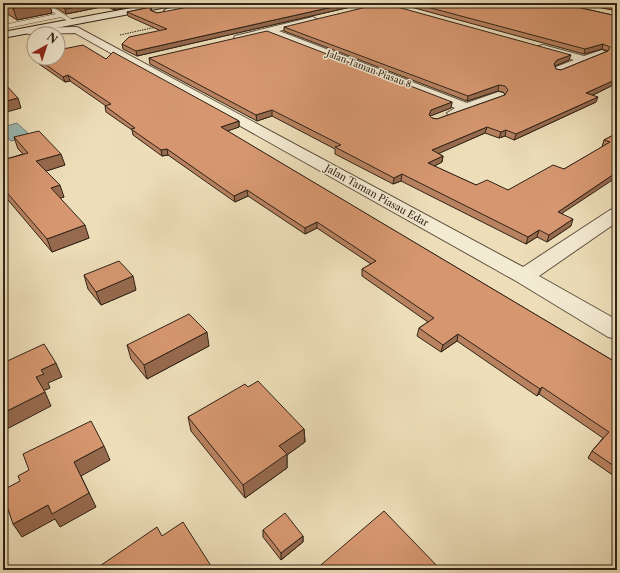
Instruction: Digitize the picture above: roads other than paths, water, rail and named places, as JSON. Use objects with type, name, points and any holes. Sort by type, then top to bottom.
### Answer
[{"type":"street","points":[[66,29],[172,3]]},
{"type":"street","points":[[66,28],[209,3]]},
{"type":"street","points":[[573,7],[588,10]]},
{"type":"street","points":[[232,40],[322,18]]},
{"type":"street","name":"Jalan Taman Piasau Edar","points":[[75,26],[142,61],[524,276],[617,331]]},
{"type":"street","name":"Jalan Taman Piasau 8","points":[[269,31],[468,108]]},
{"type":"street","points":[[3,35],[26,34]]},
{"type":"street","points":[[3,44],[26,36]]},
{"type":"street","points":[[533,45],[586,60]]},
{"type":"street","points":[[560,70],[602,53]]},
{"type":"street","points":[[443,118],[498,96]]},
{"type":"street","points":[[524,276],[617,214]]},
{"type":"lane","points":[[3,10],[43,4],[63,16],[75,26]]},
{"type":"lane","points":[[3,27],[63,16]]},
{"type":"water","points":[[17,123],[31,136],[11,141],[3,134],[3,127]]}]
